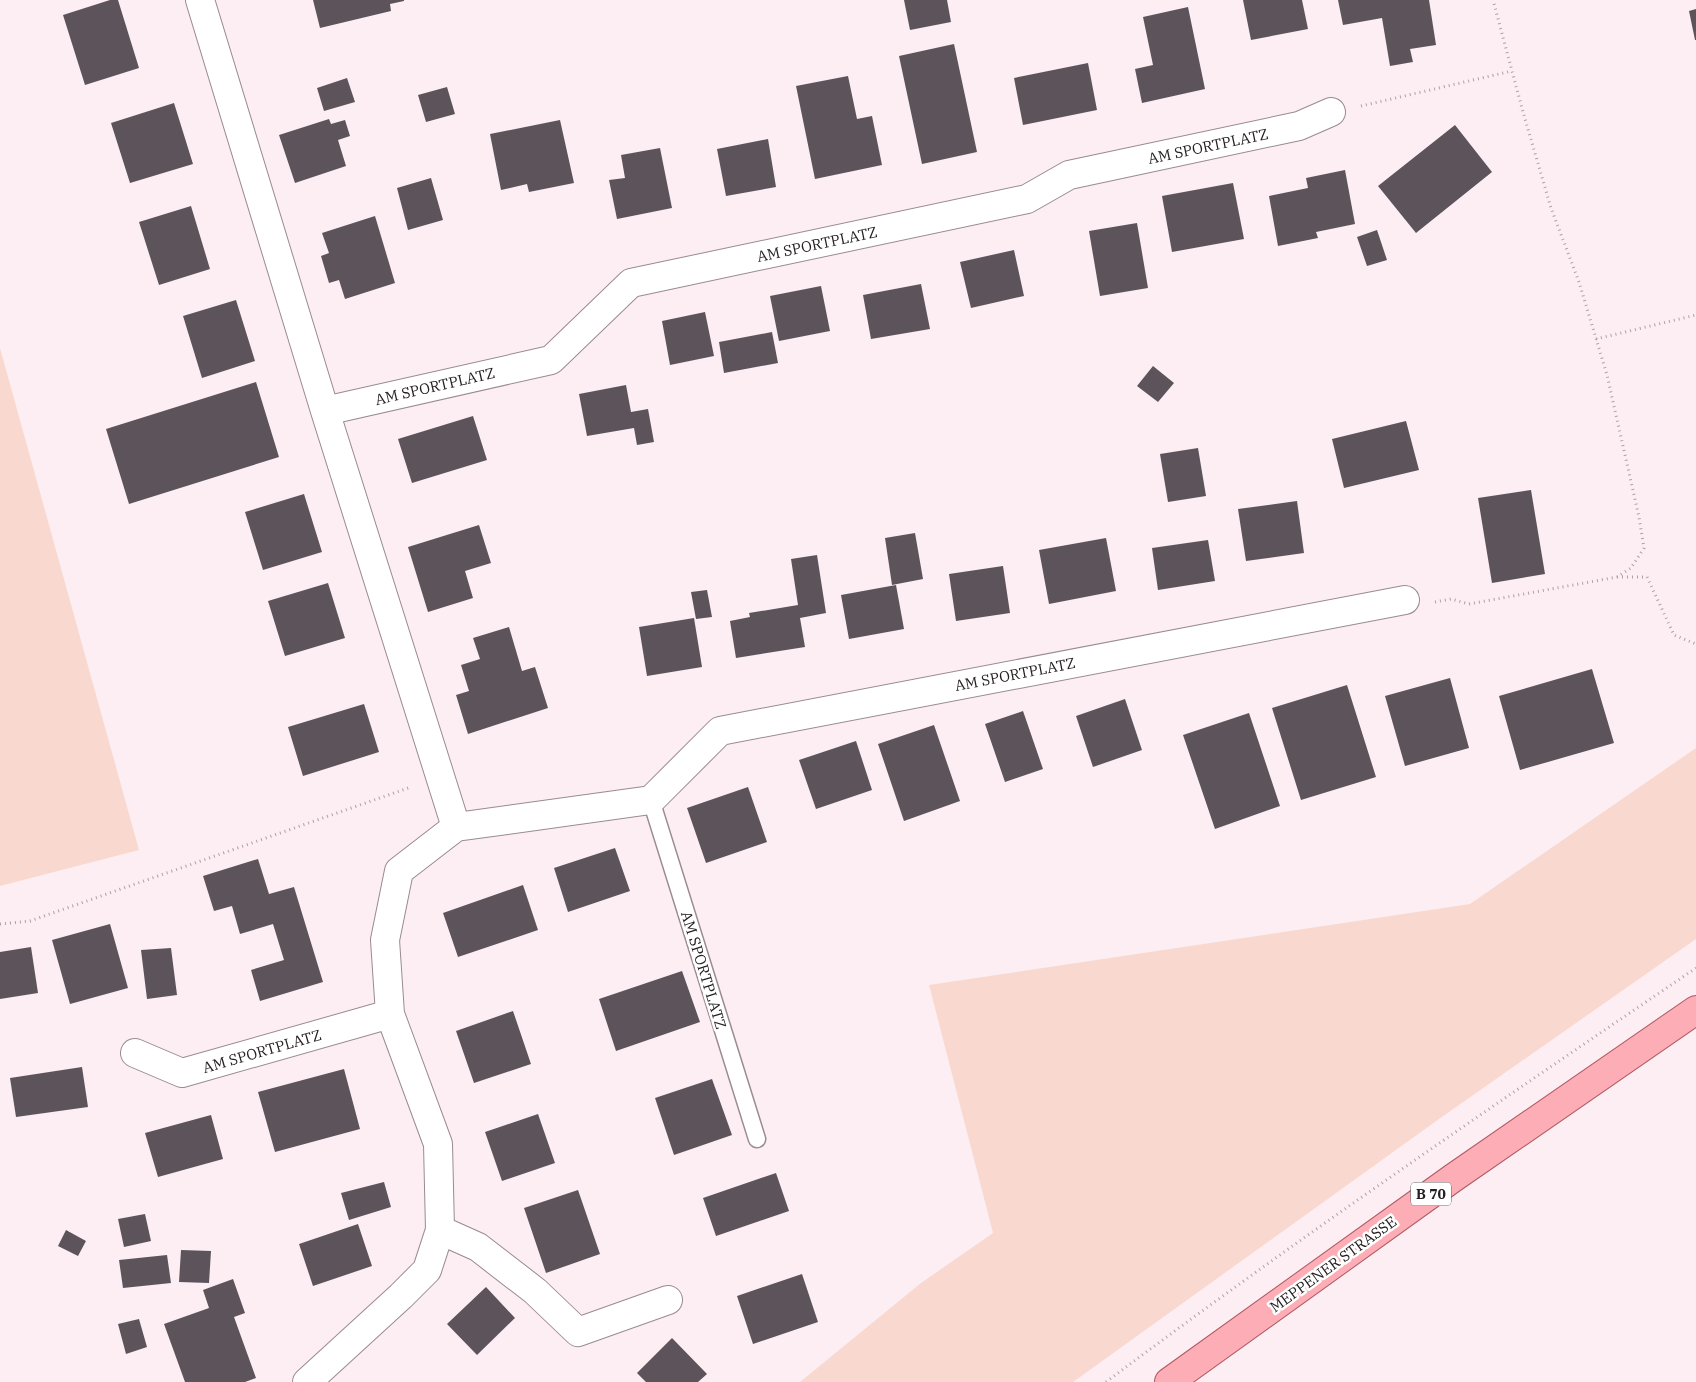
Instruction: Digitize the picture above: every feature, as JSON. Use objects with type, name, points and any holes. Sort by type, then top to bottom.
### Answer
[{"type":"main road","name":"MEPPENER STRASSE","points":[[1168,1382],[1454,1178],[1696,1010]]},
{"type":"street","points":[[200,0],[325,411],[456,827]]},
{"type":"street","name":"AM SPORTPLATZ","points":[[325,411],[551,360],[631,283],[1027,199],[1069,175],[1299,126],[1330,112]]},
{"type":"street","name":"AM SPORTPLATZ","points":[[651,800],[720,731],[1405,600]]},
{"type":"street","points":[[307,1382],[427,1270],[440,1230],[438,1144],[390,1014],[385,940],[399,871],[456,827],[651,800]]},
{"type":"street","name":"AM SPORTPLATZ","points":[[135,1053],[182,1073],[390,1014]]},
{"type":"street","points":[[440,1230],[478,1247],[535,1291],[578,1332],[668,1300]]},
{"type":"lane","name":"AM SPORTPLATZ","points":[[651,800],[757,1139]]},
{"type":"path","points":[[1492,0],[1551,208],[1579,282],[1607,375],[1639,516],[1644,548],[1631,568],[1617,577]]},
{"type":"path","points":[[1330,112],[1512,71]]},
{"type":"path","points":[[1596,339],[1696,315]]},
{"type":"path","points":[[1405,600],[1422,604],[1451,599],[1469,604],[1617,577],[1647,577],[1674,635],[1696,644]]},
{"type":"path","points":[[0,924],[30,921],[440,777]]},
{"type":"path","points":[[1106,1382],[1419,1158],[1696,968]]},
{"type":"shaded area","points":[[0,348],[139,850],[0,886]]},
{"type":"shaded area","points":[[1696,748],[1696,939],[1439,1119],[1073,1382],[800,1382],[921,1283],[993,1233],[929,985],[1470,904]]},
{"type":"building","points":[[110,0],[118,0],[139,68],[85,85],[63,15]]},
{"type":"building","points":[[313,0],[404,1],[390,4],[391,11],[320,28]]},
{"type":"building","points":[[904,0],[947,0],[951,22],[910,30]]},
{"type":"building","points":[[1243,0],[1302,0],[1308,29],[1251,40]]},
{"type":"building","points":[[1338,0],[1429,0],[1436,45],[1410,49],[1413,62],[1390,66],[1382,18],[1343,25]]},
{"type":"building","points":[[1188,7],[1205,89],[1142,103],[1135,69],[1153,65],[1143,17]]},
{"type":"building","points":[[1696,9],[1696,40],[1695,40],[1689,11]]},
{"type":"building","points":[[954,44],[977,152],[922,164],[899,56]]},
{"type":"building","points":[[1088,63],[1097,110],[1023,125],[1014,78]]},
{"type":"building","points":[[848,76],[857,119],[872,116],[882,165],[815,179],[796,86]]},
{"type":"building","points":[[347,78],[355,102],[324,111],[317,88]]},
{"type":"building","points":[[447,87],[455,114],[426,122],[418,95]]},
{"type":"building","points":[[174,103],[193,164],[130,183],[111,123]]},
{"type":"building","points":[[329,119],[331,124],[345,120],[350,136],[338,140],[346,166],[295,183],[279,135]]},
{"type":"building","points":[[560,120],[574,183],[529,192],[527,184],[501,190],[490,134]]},
{"type":"building","points":[[1455,125],[1492,172],[1416,233],[1378,186]]},
{"type":"building","points":[[768,139],[776,187],[726,196],[717,149]]},
{"type":"building","points":[[660,148],[672,208],[617,219],[609,180],[625,178],[621,155]]},
{"type":"building","points":[[1345,170],[1355,224],[1316,232],[1318,238],[1278,246],[1269,196],[1308,188],[1306,178]]},
{"type":"building","points":[[431,178],[443,220],[408,230],[397,188]]},
{"type":"building","points":[[1233,183],[1244,239],[1172,252],[1162,196]]},
{"type":"building","points":[[191,206],[210,269],[159,285],[139,222]]},
{"type":"building","points":[[375,216],[395,283],[345,299],[339,280],[329,283],[321,256],[329,253],[322,233]]},
{"type":"building","points":[[1137,223],[1148,288],[1100,296],[1089,231]]},
{"type":"building","points":[[1377,230],[1387,260],[1367,266],[1357,237]]},
{"type":"building","points":[[1014,250],[1024,296],[971,308],[960,262]]},
{"type":"building","points":[[921,284],[930,329],[871,339],[863,295]]},
{"type":"building","points":[[821,286],[830,331],[779,341],[770,296]]},
{"type":"building","points":[[236,300],[255,361],[202,378],[183,316]]},
{"type":"building","points":[[705,312],[714,356],[670,365],[662,321]]},
{"type":"building","points":[[772,332],[778,363],[724,373],[719,342]]},
{"type":"building","points":[[1153,366],[1174,383],[1158,402],[1137,386]]},
{"type":"building","points":[[256,382],[279,457],[129,504],[106,429]]},
{"type":"building","points":[[626,385],[631,412],[648,409],[654,442],[637,445],[634,428],[587,436],[579,394]]},
{"type":"building","points":[[473,416],[487,460],[412,483],[398,439]]},
{"type":"building","points":[[1406,421],[1419,470],[1344,488],[1332,439]]},
{"type":"building","points":[[1198,448],[1206,496],[1168,502],[1160,454]]},
{"type":"building","points":[[1531,490],[1545,574],[1492,583],[1478,498]]},
{"type":"building","points":[[304,494],[322,552],[263,570],[245,512]]},
{"type":"building","points":[[1297,501],[1304,553],[1246,561],[1238,509]]},
{"type":"building","points":[[479,525],[491,563],[465,571],[473,598],[428,612],[408,547]]},
{"type":"building","points":[[915,533],[923,579],[892,585],[885,538]]},
{"type":"building","points":[[1106,538],[1116,591],[1049,604],[1039,550]]},
{"type":"building","points":[[1208,540],[1215,581],[1158,590],[1152,548]]},
{"type":"building","points":[[817,555],[826,613],[800,618],[805,647],[736,658],[730,621],[750,617],[749,613],[798,605],[791,559]]},
{"type":"building","points":[[1003,566],[1010,613],[956,621],[949,574]]},
{"type":"building","points":[[328,583],[345,638],[285,656],[268,601]]},
{"type":"building","points":[[896,585],[904,629],[849,639],[841,595]]},
{"type":"building","points":[[707,590],[712,617],[696,619],[691,592]]},
{"type":"building","points":[[694,618],[702,667],[647,676],[639,627]]},
{"type":"building","points":[[509,627],[522,671],[535,667],[548,708],[468,734],[456,695],[469,691],[461,665],[480,659],[473,638]]},
{"type":"building","points":[[1592,669],[1614,743],[1520,770],[1499,696]]},
{"type":"building","points":[[1450,678],[1469,748],[1405,766],[1385,696]]},
{"type":"building","points":[[1347,685],[1376,777],[1301,800],[1272,708]]},
{"type":"building","points":[[1125,699],[1142,750],[1093,767],[1076,716]]},
{"type":"building","points":[[364,704],[379,752],[303,776],[288,727]]},
{"type":"building","points":[[1023,711],[1043,769],[1005,782],[985,724]]},
{"type":"building","points":[[1249,713],[1280,806],[1215,829],[1183,735]]},
{"type":"building","points":[[934,725],[960,801],[904,821],[878,744]]},
{"type":"building","points":[[856,741],[872,790],[816,809],[799,760]]},
{"type":"building","points":[[748,787],[767,842],[706,863],[687,808]]},
{"type":"building","points":[[615,848],[630,891],[568,912],[554,868]]},
{"type":"building","points":[[258,859],[269,894],[294,887],[323,982],[260,1001],[251,970],[284,960],[273,924],[240,934],[232,906],[214,911],[203,876]]},
{"type":"building","points":[[523,885],[538,930],[458,957],[443,913]]},
{"type":"building","points":[[110,924],[128,988],[70,1004],[52,940]]},
{"type":"building","points":[[31,947],[38,993],[0,999],[0,952]]},
{"type":"building","points":[[171,948],[177,995],[147,999],[141,950]]},
{"type":"building","points":[[682,971],[700,1022],[616,1051],[599,999]]},
{"type":"building","points":[[513,1011],[531,1064],[474,1083],[456,1031]]},
{"type":"building","points":[[82,1067],[88,1107],[16,1117],[10,1078]]},
{"type":"building","points":[[344,1069],[360,1129],[275,1152],[258,1092]]},
{"type":"building","points":[[712,1079],[732,1135],[674,1155],[655,1098]]},
{"type":"building","points":[[538,1114],[555,1163],[502,1181],[485,1132]]},
{"type":"building","points":[[211,1115],[223,1159],[158,1177],[145,1133]]},
{"type":"building","points":[[776,1173],[789,1211],[716,1236],[703,1198]]},
{"type":"building","points":[[384,1182],[391,1207],[349,1220],[341,1193]]},
{"type":"building","points":[[578,1190],[600,1254],[546,1273],[524,1208]]},
{"type":"building","points":[[145,1214],[151,1241],[124,1247],[118,1219]]},
{"type":"building","points":[[358,1224],[372,1266],[313,1286],[299,1244]]},
{"type":"building","points":[[66,1230],[86,1241],[78,1256],[58,1246]]},
{"type":"building","points":[[181,1250],[211,1251],[209,1283],[179,1282]]},
{"type":"building","points":[[167,1255],[171,1283],[123,1288],[119,1260]]},
{"type":"building","points":[[802,1274],[818,1322],[753,1344],[737,1296]]},
{"type":"building","points":[[233,1279],[245,1313],[234,1317],[256,1378],[245,1382],[185,1382],[164,1324],[209,1308],[203,1290]]},
{"type":"building","points":[[486,1287],[515,1318],[477,1355],[447,1324]]},
{"type":"building","points":[[139,1319],[147,1347],[126,1354],[118,1324]]},
{"type":"building","points":[[672,1338],[707,1374],[698,1382],[646,1382],[637,1373]]}]
